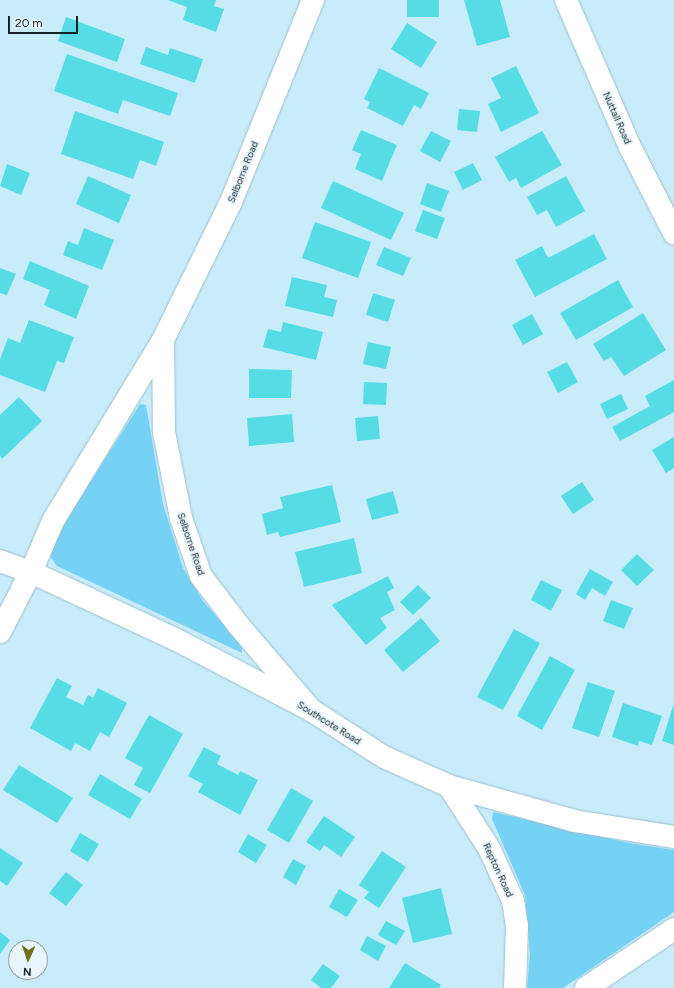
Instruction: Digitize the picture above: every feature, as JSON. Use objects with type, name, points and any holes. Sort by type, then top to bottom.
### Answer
[{"type":"street","name":"Selborne Road","points":[[0,632],[31,572],[53,521],[163,340],[232,202],[313,0]]},
{"type":"street","name":"Nuttall Road","points":[[566,0],[630,146],[674,233]]},
{"type":"street","name":"Selborne Road","points":[[163,340],[164,432],[181,518],[201,576],[239,626],[311,710]]},
{"type":"street","name":"Southcote Road","points":[[0,561],[31,572],[175,639],[311,710],[384,757],[448,786],[574,821],[674,837]]},
{"type":"street","name":"Repton Road","points":[[448,786],[489,848],[512,901],[517,926],[515,988]]},
{"type":"street","points":[[586,988],[674,928]]},
{"type":"shaded area","points":[[140,404],[146,405],[163,504],[183,568],[203,601],[242,646],[242,653],[57,566],[51,558],[53,541]]},
{"type":"shaded area","points":[[493,812],[629,843],[674,850],[674,912],[563,988],[527,988],[530,954],[525,895],[492,819]]},
{"type":"building","points":[[168,0],[216,0],[214,6],[224,9],[216,32],[183,20],[187,7]]},
{"type":"building","points":[[407,0],[439,0],[439,17],[407,17]]},
{"type":"building","points":[[464,0],[500,0],[510,37],[477,46]]},
{"type":"building","points":[[66,17],[125,39],[117,62],[58,41]]},
{"type":"building","points":[[407,23],[437,42],[421,68],[391,49]]},
{"type":"building","points":[[146,47],[168,55],[170,48],[203,59],[195,83],[140,64]]},
{"type":"building","points":[[67,54],[178,93],[170,116],[123,100],[118,114],[54,91]]},
{"type":"building","points":[[516,66],[539,113],[501,132],[488,104],[501,98],[491,78]]},
{"type":"building","points":[[379,68],[429,93],[421,109],[414,105],[403,126],[367,108],[370,102],[364,99]]},
{"type":"building","points":[[459,109],[480,111],[477,132],[457,130]]},
{"type":"building","points":[[75,111],[164,142],[156,166],[140,160],[133,179],[61,154]]},
{"type":"building","points":[[361,130],[397,145],[382,181],[355,169],[361,154],[352,150]]},
{"type":"building","points":[[431,131],[451,141],[440,162],[420,151]]},
{"type":"building","points":[[542,131],[562,165],[521,188],[516,178],[509,182],[495,157]]},
{"type":"building","points":[[473,163],[482,180],[463,190],[454,172]]},
{"type":"building","points":[[7,164],[30,173],[21,195],[0,186]]},
{"type":"building","points":[[88,176],[131,195],[119,223],[76,204]]},
{"type":"building","points":[[566,176],[585,211],[556,227],[547,210],[537,215],[527,197]]},
{"type":"building","points":[[333,181],[404,213],[391,240],[321,208]]},
{"type":"building","points":[[427,183],[449,191],[441,212],[420,204]]},
{"type":"building","points":[[423,210],[445,218],[437,239],[415,231]]},
{"type":"building","points":[[315,222],[371,242],[358,278],[302,258]]},
{"type":"building","points":[[84,228],[114,240],[102,270],[63,255],[68,241],[78,245]]},
{"type":"building","points":[[594,234],[607,259],[535,297],[515,260],[542,246],[548,258]]},
{"type":"building","points":[[384,247],[411,258],[403,276],[376,265]]},
{"type":"building","points":[[30,261],[89,286],[76,319],[44,305],[50,290],[23,279]]},
{"type":"building","points":[[0,268],[16,274],[7,295],[0,293]]},
{"type":"building","points":[[292,277],[327,285],[324,297],[337,300],[333,317],[285,306]]},
{"type":"building","points":[[618,280],[633,307],[576,340],[560,313]]},
{"type":"building","points":[[373,293],[395,300],[388,322],[366,315]]},
{"type":"building","points":[[643,313],[666,350],[624,376],[611,357],[604,361],[593,344]]},
{"type":"building","points":[[532,314],[543,334],[523,345],[512,325]]},
{"type":"building","points":[[29,320],[74,337],[64,363],[57,361],[45,392],[0,375],[0,359],[8,338],[20,343]]},
{"type":"building","points":[[283,322],[323,332],[316,360],[263,347],[268,329],[281,332]]},
{"type":"building","points":[[368,342],[391,347],[386,369],[363,364]]},
{"type":"building","points":[[567,362],[578,382],[558,393],[547,372]]},
{"type":"building","points":[[249,369],[292,370],[291,398],[249,398]]},
{"type":"building","points":[[674,380],[674,412],[620,441],[612,427],[650,406],[645,396]]},
{"type":"building","points":[[364,382],[387,383],[386,405],[363,404]]},
{"type":"building","points":[[621,394],[628,409],[607,419],[600,404]]},
{"type":"building","points":[[19,397],[42,421],[2,459],[0,456],[0,415]]},
{"type":"building","points":[[292,414],[294,442],[249,446],[247,418]]},
{"type":"building","points":[[378,416],[380,439],[357,441],[355,418]]},
{"type":"building","points":[[674,437],[674,468],[666,473],[652,450]]},
{"type":"building","points":[[582,482],[594,500],[573,514],[561,496]]},
{"type":"building","points":[[332,485],[341,522],[280,537],[278,532],[267,535],[262,514],[283,508],[280,497]]},
{"type":"building","points":[[393,491],[399,513],[372,520],[366,499]]},
{"type":"building","points":[[354,538],[362,573],[304,587],[295,552]]},
{"type":"building","points":[[637,554],[654,570],[637,586],[621,570]]},
{"type":"building","points":[[590,569],[613,582],[605,596],[592,588],[585,600],[576,594]]},
{"type":"building","points":[[388,576],[394,588],[387,592],[395,610],[380,618],[387,628],[366,645],[332,605]]},
{"type":"building","points":[[541,580],[562,590],[551,611],[531,600]]},
{"type":"building","points":[[418,585],[431,598],[413,615],[400,602]]},
{"type":"building","points":[[611,600],[633,608],[624,629],[603,621]]},
{"type":"building","points":[[421,618],[440,641],[403,672],[384,650]]},
{"type":"building","points":[[514,629],[540,643],[503,710],[477,697]]},
{"type":"building","points":[[550,656],[575,670],[542,730],[517,716]]},
{"type":"building","points":[[57,678],[72,686],[66,697],[83,705],[88,695],[93,698],[98,688],[127,703],[109,737],[100,732],[90,751],[75,743],[71,751],[30,728]]},
{"type":"building","points":[[588,682],[615,691],[599,737],[572,728]]},
{"type":"building","points":[[623,703],[662,716],[652,745],[639,741],[638,746],[612,737]]},
{"type":"building","points":[[674,703],[674,745],[662,741]]},
{"type":"building","points":[[149,715],[183,734],[150,793],[134,785],[143,768],[125,758]]},
{"type":"building","points":[[204,747],[221,756],[217,764],[238,775],[240,771],[258,780],[240,815],[198,792],[203,784],[188,776]]},
{"type":"building","points":[[19,765],[73,798],[57,823],[3,790]]},
{"type":"building","points":[[100,774],[142,799],[130,819],[88,795]]},
{"type":"building","points":[[291,788],[313,801],[289,843],[267,830]]},
{"type":"building","points":[[324,816],[355,837],[341,857],[324,845],[320,851],[306,842]]},
{"type":"building","points":[[80,833],[99,844],[88,862],[70,851]]},
{"type":"building","points":[[248,834],[267,845],[256,863],[238,852]]},
{"type":"building","points":[[0,848],[23,863],[7,886],[0,881]]},
{"type":"building","points":[[382,851],[406,867],[379,908],[364,898],[369,892],[359,885]]},
{"type":"building","points":[[293,859],[306,866],[296,885],[283,877]]},
{"type":"building","points":[[66,872],[83,885],[66,906],[49,893]]},
{"type":"building","points":[[441,888],[452,934],[413,943],[402,898]]},
{"type":"building","points":[[339,889],[358,900],[347,917],[329,907]]},
{"type":"building","points":[[386,921],[405,931],[396,945],[378,935]]},
{"type":"building","points":[[0,932],[10,940],[8,940],[8,943],[0,954]]},
{"type":"building","points":[[367,936],[386,946],[378,961],[360,950]]},
{"type":"building","points":[[405,963],[441,985],[439,988],[389,988]]},
{"type":"building","points":[[323,964],[340,976],[331,988],[321,988],[311,980]]}]
